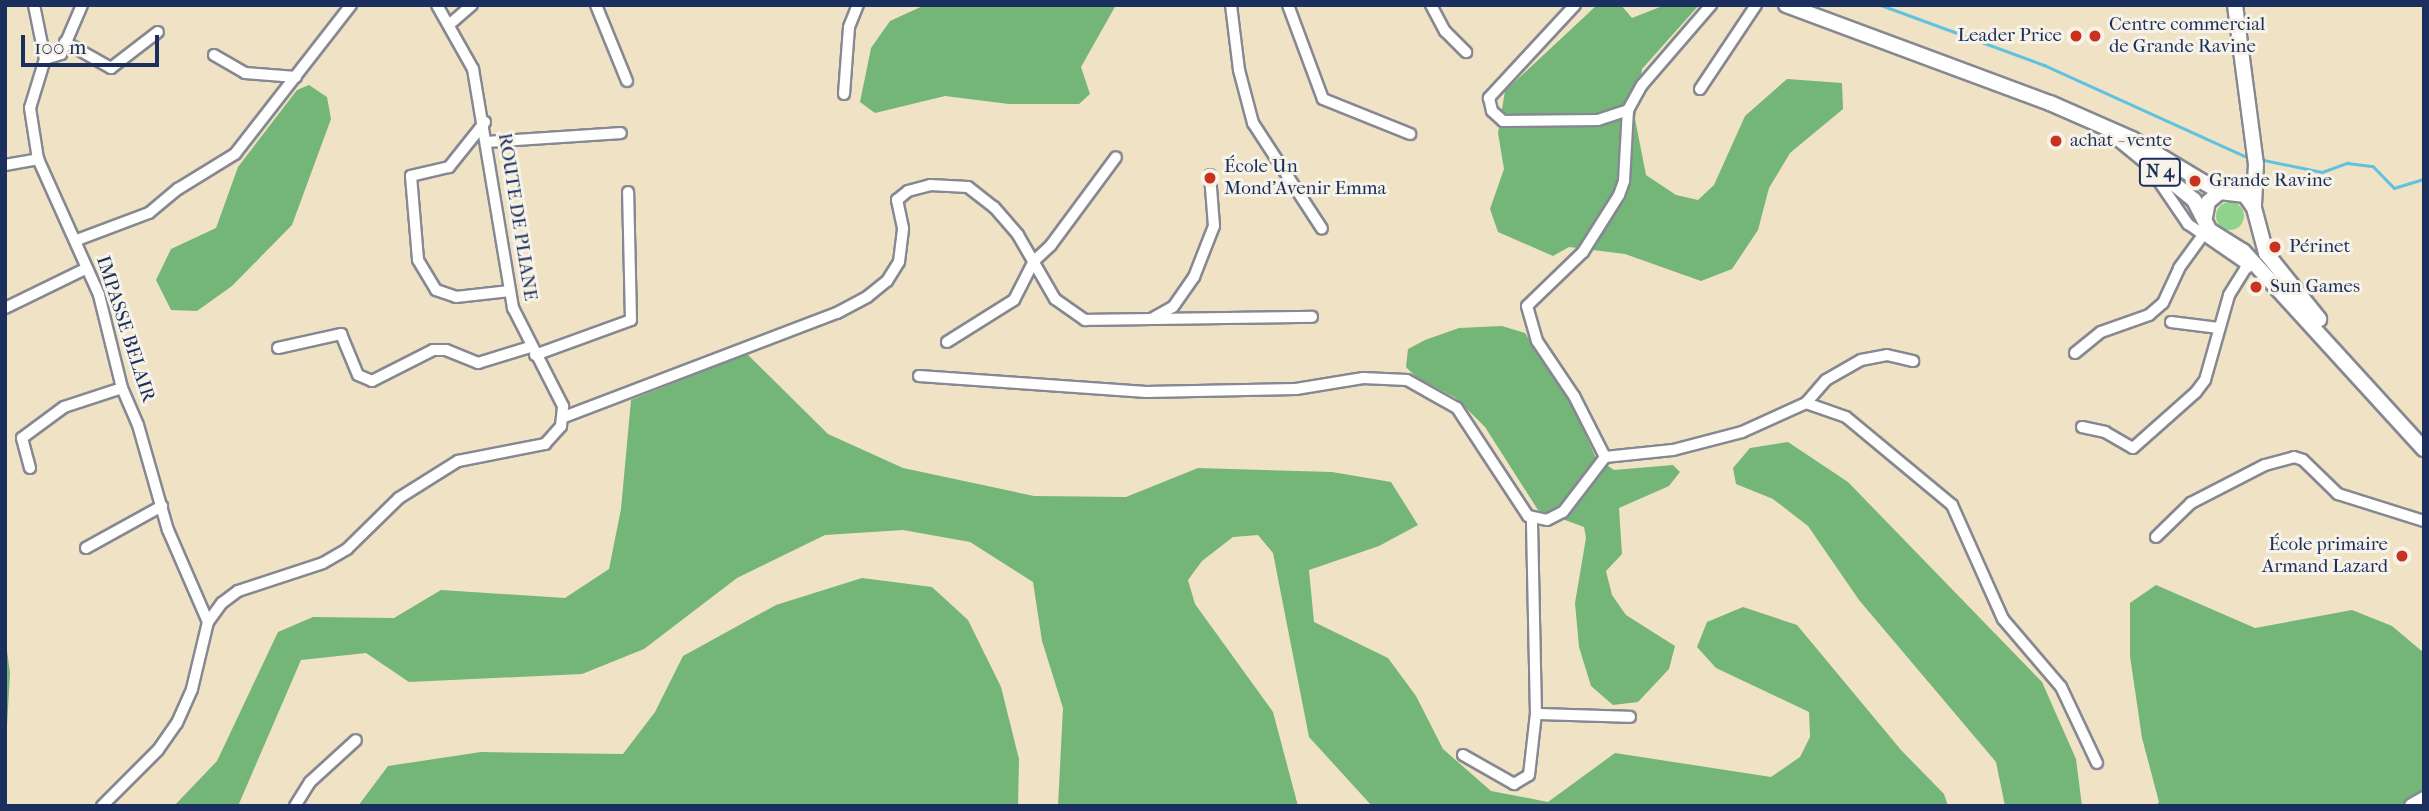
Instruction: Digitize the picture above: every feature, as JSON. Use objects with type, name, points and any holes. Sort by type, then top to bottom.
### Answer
[{"type":"main road","name":"N 4","points":[[1786,5],[2050,103],[2225,191],[2245,195],[2254,215]]},
{"type":"main road","points":[[2235,5],[2255,163],[2254,215],[2266,253],[2280,273],[2424,435]]},
{"type":"main road","name":"N 4","points":[[2111,132],[2194,200],[2205,216],[2209,230],[2227,240],[2252,265],[2424,449]]},
{"type":"main road","points":[[2205,216],[2208,202],[2248,178],[2255,163]]},
{"type":"main road","points":[[2227,240],[2242,237],[2254,215]]},
{"type":"main road","points":[[2412,806],[2424,799]]},
{"type":"street","name":"IMPASSE BELAIR","points":[[34,5],[45,59],[30,108],[38,159],[77,240],[99,295],[122,388],[138,425],[162,506],[208,622]]},
{"type":"street","points":[[45,59],[59,55],[82,5]]},
{"type":"street","points":[[77,240],[149,213],[178,189],[228,160],[351,5]]},
{"type":"street","name":"ROUTE DE PLIANE","points":[[437,5],[473,69],[485,122],[517,322],[553,384],[564,417]]},
{"type":"street","points":[[450,24],[472,5]]},
{"type":"street","points":[[596,5],[626,81]]},
{"type":"street","points":[[844,94],[849,27],[858,5]]},
{"type":"street","points":[[1231,5],[1239,70],[1254,123],[1322,229]]},
{"type":"street","points":[[1288,5],[1323,100],[1410,134]]},
{"type":"street","points":[[1431,5],[1445,31],[1466,52]]},
{"type":"street","points":[[1575,5],[1489,99],[1492,111],[1503,121],[1540,122],[1598,120],[1628,110]]},
{"type":"street","points":[[1605,457],[1574,396],[1537,341],[1527,306],[1583,252],[1619,195],[1624,181],[1628,110],[1642,85],[1711,5]]},
{"type":"street","points":[[1700,89],[1756,5]]},
{"type":"street","points":[[65,42],[111,68],[158,32]]},
{"type":"street","points":[[214,55],[245,73],[296,77]]},
{"type":"street","points":[[485,122],[449,167],[411,176],[418,260],[436,290],[456,297],[510,291]]},
{"type":"street","points":[[487,142],[621,133]]},
{"type":"street","points":[[947,342],[1014,300],[1034,261],[1051,245],[1116,157]]},
{"type":"street","points":[[5,164],[38,159]]},
{"type":"street","points":[[2082,428],[2105,432],[2133,447],[2204,383],[2229,295],[2252,265],[2201,237],[2174,208],[2146,162]]},
{"type":"street","points":[[1149,320],[1173,307],[1194,277],[1214,226],[1210,175]]},
{"type":"street","points":[[102,806],[158,750],[177,723],[192,689],[208,622],[238,591],[323,563],[347,550],[418,484],[458,461],[545,444],[556,436],[564,417],[805,326],[867,297],[887,281],[899,262],[903,228],[897,200],[908,191],[949,183],[968,187],[994,207],[1034,261],[1055,299],[1074,316],[1102,323],[1312,317]]},
{"type":"street","points":[[278,348],[339,334],[358,375],[372,381],[433,350],[446,349],[478,363],[532,351],[631,320],[628,192]]},
{"type":"street","points":[[2074,354],[2101,332],[2158,308],[2171,294],[2179,268],[2201,237]]},
{"type":"street","points":[[5,308],[88,268]]},
{"type":"street","points":[[2171,322],[2219,328]]},
{"type":"street","points":[[1532,519],[1547,520],[1563,512],[1605,457],[1673,450],[1742,432],[1806,403],[1826,380],[1861,360],[1887,355],[1913,361]]},
{"type":"street","points":[[919,376],[1146,392],[1296,389],[1363,378],[1407,380],[1457,408],[1532,519],[1536,714],[1529,775],[1523,783],[1514,784],[1463,755]]},
{"type":"street","points":[[30,468],[22,438],[64,407],[122,388]]},
{"type":"street","points":[[1806,403],[1846,417],[1952,505],[2003,619],[2061,687],[2097,763]]},
{"type":"street","points":[[2156,537],[2191,503],[2265,465],[2294,457],[2306,462],[2338,494],[2424,521]]},
{"type":"street","points":[[86,548],[162,506]]},
{"type":"street","points":[[1536,714],[1630,718]]},
{"type":"street","points":[[295,806],[310,782],[356,740]]},
{"type":"green space","points":[[925,5],[1116,5],[1081,67],[1090,94],[1079,104],[1009,104],[945,96],[875,113],[860,102],[871,48],[890,21]]},
{"type":"green space","points":[[1597,5],[1621,5],[1632,18],[1665,5],[1699,5],[1642,69],[1635,119],[1646,175],[1676,195],[1698,200],[1714,185],[1745,116],[1787,79],[1842,83],[1843,109],[1790,153],[1769,188],[1758,230],[1732,269],[1701,281],[1625,254],[1569,247],[1553,256],[1498,232],[1490,209],[1504,169],[1498,133],[1505,91]]},
{"type":"green space","points":[[309,85],[327,97],[331,119],[292,225],[232,286],[197,311],[171,310],[156,280],[171,249],[216,228],[238,167],[297,90]]},
{"type":"green space","points":[[2230,202],[2240,206],[2244,216],[2240,226],[2230,230],[2220,226],[2216,216],[2220,206]]},
{"type":"green space","points":[[1502,326],[1525,333],[1568,396],[1596,458],[1614,470],[1673,465],[1680,472],[1669,486],[1619,508],[1622,554],[1606,571],[1612,595],[1626,615],[1675,646],[1669,669],[1638,702],[1613,705],[1591,686],[1579,647],[1575,603],[1586,538],[1584,527],[1538,510],[1485,427],[1456,398],[1416,377],[1406,367],[1408,349],[1425,340],[1459,328]]},
{"type":"green space","points":[[747,354],[828,434],[903,468],[1034,496],[1126,497],[1198,468],[1332,472],[1391,482],[1418,525],[1379,546],[1309,570],[1314,622],[1388,658],[1416,696],[1443,749],[1491,791],[1548,802],[1615,753],[1771,777],[1800,757],[1810,737],[1809,712],[1716,668],[1697,647],[1707,622],[1743,607],[1797,625],[1901,750],[1944,794],[1948,806],[1372,806],[1309,737],[1273,553],[1258,535],[1233,537],[1202,561],[1188,580],[1195,604],[1273,712],[1298,806],[1058,806],[1063,708],[1042,641],[1033,582],[970,542],[903,530],[825,535],[737,578],[644,649],[582,674],[409,682],[366,653],[301,660],[238,806],[174,806],[217,761],[278,632],[313,617],[394,618],[441,590],[565,598],[609,569],[621,509],[631,400]]},
{"type":"green space","points":[[1788,442],[1848,482],[2042,682],[2076,759],[2082,806],[2005,806],[1996,762],[1859,600],[1808,526],[1773,499],[1736,484],[1733,468],[1750,448]]},
{"type":"green space","points":[[862,578],[932,587],[968,620],[1001,687],[1019,759],[1018,806],[358,806],[388,766],[481,752],[623,754],[655,712],[683,656],[776,605]]},
{"type":"green space","points":[[2156,585],[2255,628],[2352,610],[2392,626],[2424,653],[2424,806],[2156,806],[2159,802],[2142,738],[2130,656],[2130,603]]},
{"type":"green space","points":[[5,636],[10,673],[5,761]]},
{"type":"waterway","points":[[1881,5],[2044,65],[2249,158]]},
{"type":"waterway","points":[[2259,159],[2322,172],[2347,163],[2373,166],[2394,188],[2424,179]]},
{"type":"place","name":"Leader Price","points":[[2076,36]]},
{"type":"place","name":"Centre commercial de Grande Ravine","points":[[2095,36]]},
{"type":"place","name":"achat - vente","points":[[2056,141]]},
{"type":"place","name":"École Un Mond'Avenir Emma","points":[[1210,178]]},
{"type":"place","name":"Grande Ravine","points":[[2195,181]]},
{"type":"place","name":"Périnet","points":[[2275,247]]},
{"type":"place","name":"Sun Games","points":[[2256,287]]},
{"type":"place","name":"École primaire Armand Lazard","points":[[2402,556]]}]
